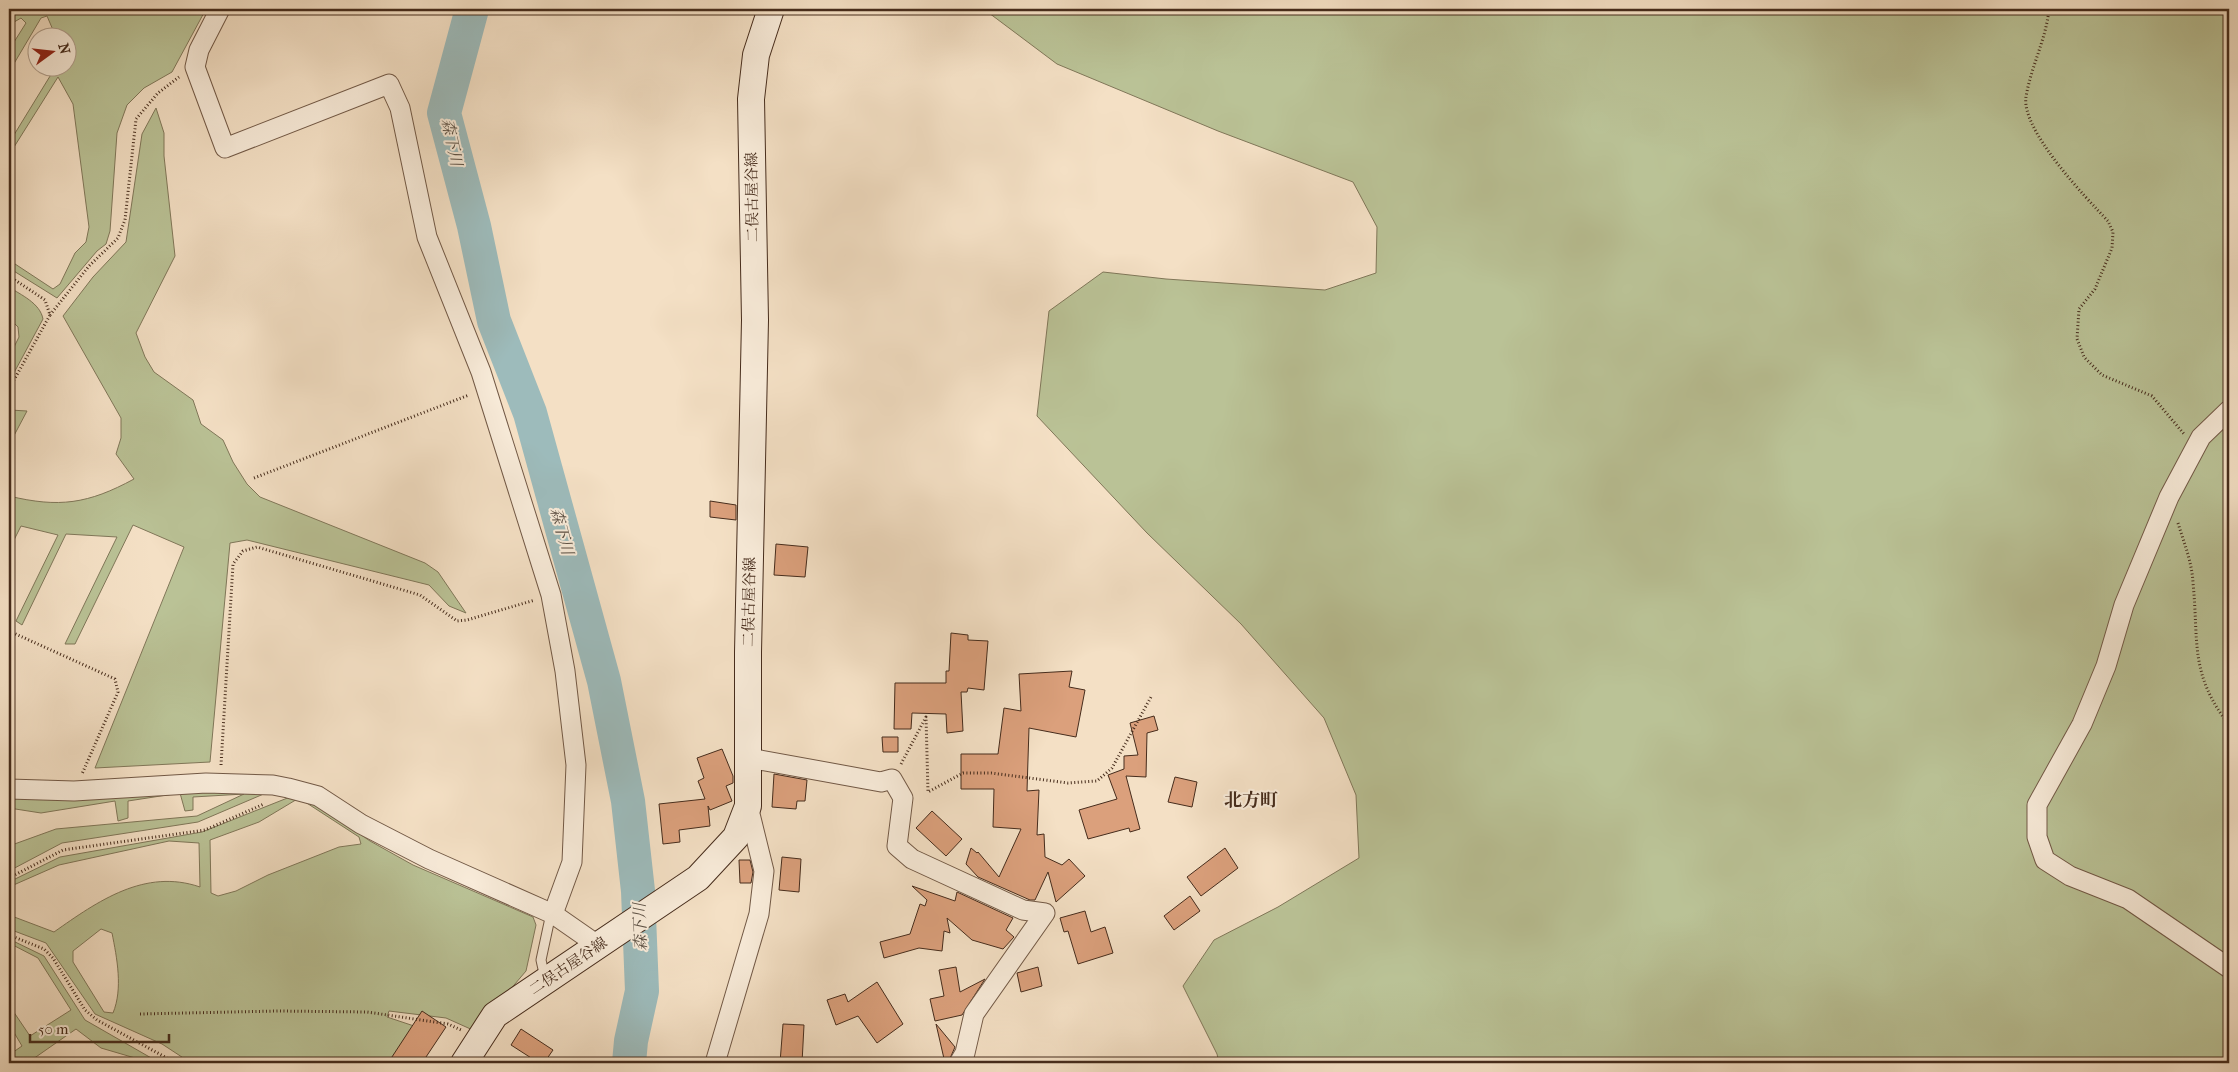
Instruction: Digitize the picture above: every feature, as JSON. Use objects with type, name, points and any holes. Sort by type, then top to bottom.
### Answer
[{"type":"main road","name":"二俣古屋谷線","points":[[464,1063],[495,1015],[698,878],[736,837],[748,806],[748,652],[755,320],[751,99],[756,55],[771,9]]},
{"type":"street","points":[[220,9],[199,50],[195,67],[225,148],[389,84],[400,108],[427,237],[486,388],[550,595],[566,671],[576,765],[572,862],[553,914]]},
{"type":"street","points":[[2229,410],[2201,437],[2169,497],[2124,605],[2106,666],[2082,724],[2037,805],[2036,838],[2045,860],[2070,876],[2128,899],[2229,968]]},
{"type":"street","points":[[749,758],[881,782],[892,779],[903,798],[897,846],[912,859],[1023,910],[1045,912],[974,1014],[965,1053],[958,1063]]},
{"type":"street","points":[[9,789],[74,791],[192,783],[288,788],[318,796],[361,824],[429,858],[553,914],[599,946]]},
{"type":"street","points":[[715,1063],[759,914],[764,871],[748,806]]},
{"type":"lane","points":[[546,981],[541,960],[550,918],[553,914]]},
{"type":"path","points":[[2049,9],[2047,28],[2033,69],[2026,99],[2028,117],[2060,169],[2108,222],[2113,232],[2112,248],[2095,289],[2079,309],[2077,339],[2084,357],[2102,375],[2152,396],[2196,448]]},
{"type":"path","points":[[9,389],[50,315],[88,266],[118,238],[125,220],[136,119],[158,93],[195,67]]},
{"type":"path","points":[[9,276],[44,300],[50,315]]},
{"type":"path","points":[[254,478],[486,388]]},
{"type":"path","points":[[2169,497],[2190,562],[2199,670],[2218,710],[2229,725]]},
{"type":"path","points":[[220,784],[233,564],[243,551],[257,547],[420,595],[457,621],[467,620],[550,595]]},
{"type":"path","points":[[9,631],[115,679],[118,692],[74,791]]},
{"type":"path","points":[[892,779],[926,717],[928,792],[964,774],[990,773],[1068,783],[1097,781],[1112,768],[1151,697]]},
{"type":"path","points":[[9,878],[63,850],[205,830],[278,798],[288,788]]},
{"type":"path","points":[[9,935],[44,949],[53,958],[85,1010],[97,1020],[176,1063]]},
{"type":"path","points":[[140,1014],[278,1011],[367,1012],[448,1024],[479,1040]]},
{"type":"green space","points":[[9,9],[206,9],[172,72],[144,88],[127,105],[117,133],[110,231],[106,244],[97,251],[57,298],[9,268],[9,260],[53,289],[60,284],[75,253],[86,242],[89,227],[73,104],[59,78],[78,78],[78,28],[52,28],[47,16],[41,18],[35,28],[28,28],[28,40],[9,72],[9,50],[26,23],[21,18],[9,25]]},
{"type":"green space","points":[[987,9],[2229,9],[2229,1063],[1219,1063],[1217,1054],[1183,986],[1214,940],[1278,907],[1359,858],[1356,795],[1324,718],[1241,624],[1147,533],[1037,416],[1049,311],[1103,272],[1166,279],[1325,290],[1376,273],[1377,227],[1353,182],[1218,131],[1057,64],[989,13]]},
{"type":"green space","points":[[49,78],[57,78],[9,155],[9,143]]},
{"type":"green space","points":[[156,108],[164,133],[164,156],[175,256],[136,333],[145,357],[154,372],[193,400],[201,424],[223,440],[233,462],[247,484],[260,497],[425,563],[438,572],[466,613],[449,606],[429,585],[247,540],[230,543],[210,762],[95,768],[184,547],[133,525],[75,644],[65,644],[117,537],[66,534],[22,625],[16,621],[58,535],[21,526],[9,550],[9,496],[43,502],[73,501],[102,494],[134,479],[116,454],[121,438],[121,418],[63,316],[93,277],[126,242],[142,134]]},
{"type":"green space","points":[[9,287],[34,304],[43,319],[9,382],[9,357],[19,337],[18,327],[9,318]]},
{"type":"green space","points":[[10,410],[27,411],[9,445],[9,413]]},
{"type":"green space","points":[[164,789],[273,790],[198,822],[62,843],[9,871],[9,846],[56,829],[197,816],[244,794],[193,797],[193,810],[185,811],[180,793],[128,801],[128,818],[118,821],[115,801],[41,813],[9,808],[9,795],[22,799]]},
{"type":"green space","points":[[300,793],[370,841],[413,865],[533,917],[536,925],[526,971],[475,1031],[446,1018],[389,1011],[387,1017],[414,1026],[394,1063],[191,1063],[162,1044],[95,1014],[46,943],[9,929],[9,915],[54,932],[105,899],[141,885],[160,882],[180,882],[200,887],[199,843],[169,841],[59,865],[9,887],[9,882],[60,857],[202,832]],"holes":[[[299,798],[359,837],[361,844],[339,847],[268,875],[236,891],[218,896],[211,893],[210,840],[259,822]],[[101,929],[112,933],[117,963],[118,994],[113,1013],[104,1012],[73,962],[73,951]]]},
{"type":"green space","points":[[9,939],[44,956],[85,1020],[160,1063],[143,1063],[135,1058],[101,1048],[76,1029],[33,1059],[35,1063],[9,1063],[9,1055],[22,1046],[9,1024],[9,1005],[30,1036],[71,1010],[38,958],[9,943]]},
{"type":"building","points":[[710,501],[736,505],[736,520],[710,517]]},
{"type":"building","points":[[776,544],[808,547],[805,577],[774,575]]},
{"type":"building","points":[[951,633],[968,635],[968,640],[988,641],[984,690],[968,688],[967,692],[961,692],[963,731],[947,733],[946,714],[912,713],[911,729],[894,729],[895,683],[946,683],[946,671],[949,671]]},
{"type":"building","points":[[1072,671],[1069,687],[1085,690],[1076,737],[1029,728],[1027,791],[1039,790],[1037,835],[1044,834],[1045,857],[1062,865],[1069,859],[1085,876],[1056,902],[1048,872],[1035,900],[1030,900],[978,877],[966,864],[971,848],[978,852],[999,877],[1021,829],[993,827],[994,789],[961,789],[961,754],[998,754],[1004,708],[1021,711],[1019,674]]},
{"type":"building","points":[[1154,716],[1158,730],[1147,733],[1146,777],[1126,776],[1140,829],[1130,832],[1129,828],[1088,839],[1079,810],[1117,799],[1108,775],[1124,769],[1124,756],[1138,755],[1130,723]]},
{"type":"building","points":[[882,737],[898,737],[898,752],[883,752]]},
{"type":"building","points":[[722,749],[733,776],[733,783],[726,786],[732,801],[710,810],[708,806],[710,826],[679,830],[680,842],[663,844],[659,804],[705,799],[698,781],[704,778],[697,758]]},
{"type":"building","points":[[774,774],[807,780],[805,801],[797,801],[796,809],[772,807]]},
{"type":"building","points":[[1175,777],[1197,782],[1192,807],[1168,802]]},
{"type":"building","points":[[932,811],[962,839],[946,856],[916,828]]},
{"type":"building","points":[[1225,848],[1238,868],[1201,896],[1187,877]]},
{"type":"building","points":[[782,857],[801,859],[799,892],[779,890]]},
{"type":"building","points":[[739,860],[750,860],[753,872],[751,883],[740,883]]},
{"type":"building","points":[[912,886],[955,901],[957,892],[1013,918],[1006,930],[1014,937],[1003,949],[972,940],[947,918],[950,933],[944,931],[942,951],[919,948],[884,958],[880,942],[910,934],[920,904],[925,906],[927,900]]},
{"type":"building","points":[[1190,896],[1200,911],[1174,930],[1164,916]]},
{"type":"building","points":[[1085,911],[1091,932],[1105,927],[1113,953],[1078,964],[1068,931],[1064,932],[1060,918]]},
{"type":"building","points":[[956,967],[960,992],[985,979],[962,1015],[935,1021],[930,999],[944,996],[939,970]]},
{"type":"building","points":[[1038,967],[1042,986],[1021,992],[1017,973]]},
{"type":"building","points":[[877,982],[903,1024],[877,1043],[858,1016],[836,1025],[827,1000],[845,994],[848,1002]]},
{"type":"building","points":[[422,1011],[446,1027],[422,1063],[388,1063]]},
{"type":"building","points":[[783,1024],[804,1025],[802,1063],[780,1063]]},
{"type":"building","points":[[936,1024],[955,1047],[948,1063],[945,1063]]},
{"type":"building","points":[[521,1029],[553,1050],[544,1063],[539,1063],[511,1045]]},
{"type":"waterway","name":"森下川","points":[[472,9],[444,113],[474,226],[494,321],[530,413],[604,681],[628,801],[638,891],[642,991],[631,1041],[629,1063]]},
{"type":"district","name":"北方町","points":[[1251,800]]}]
